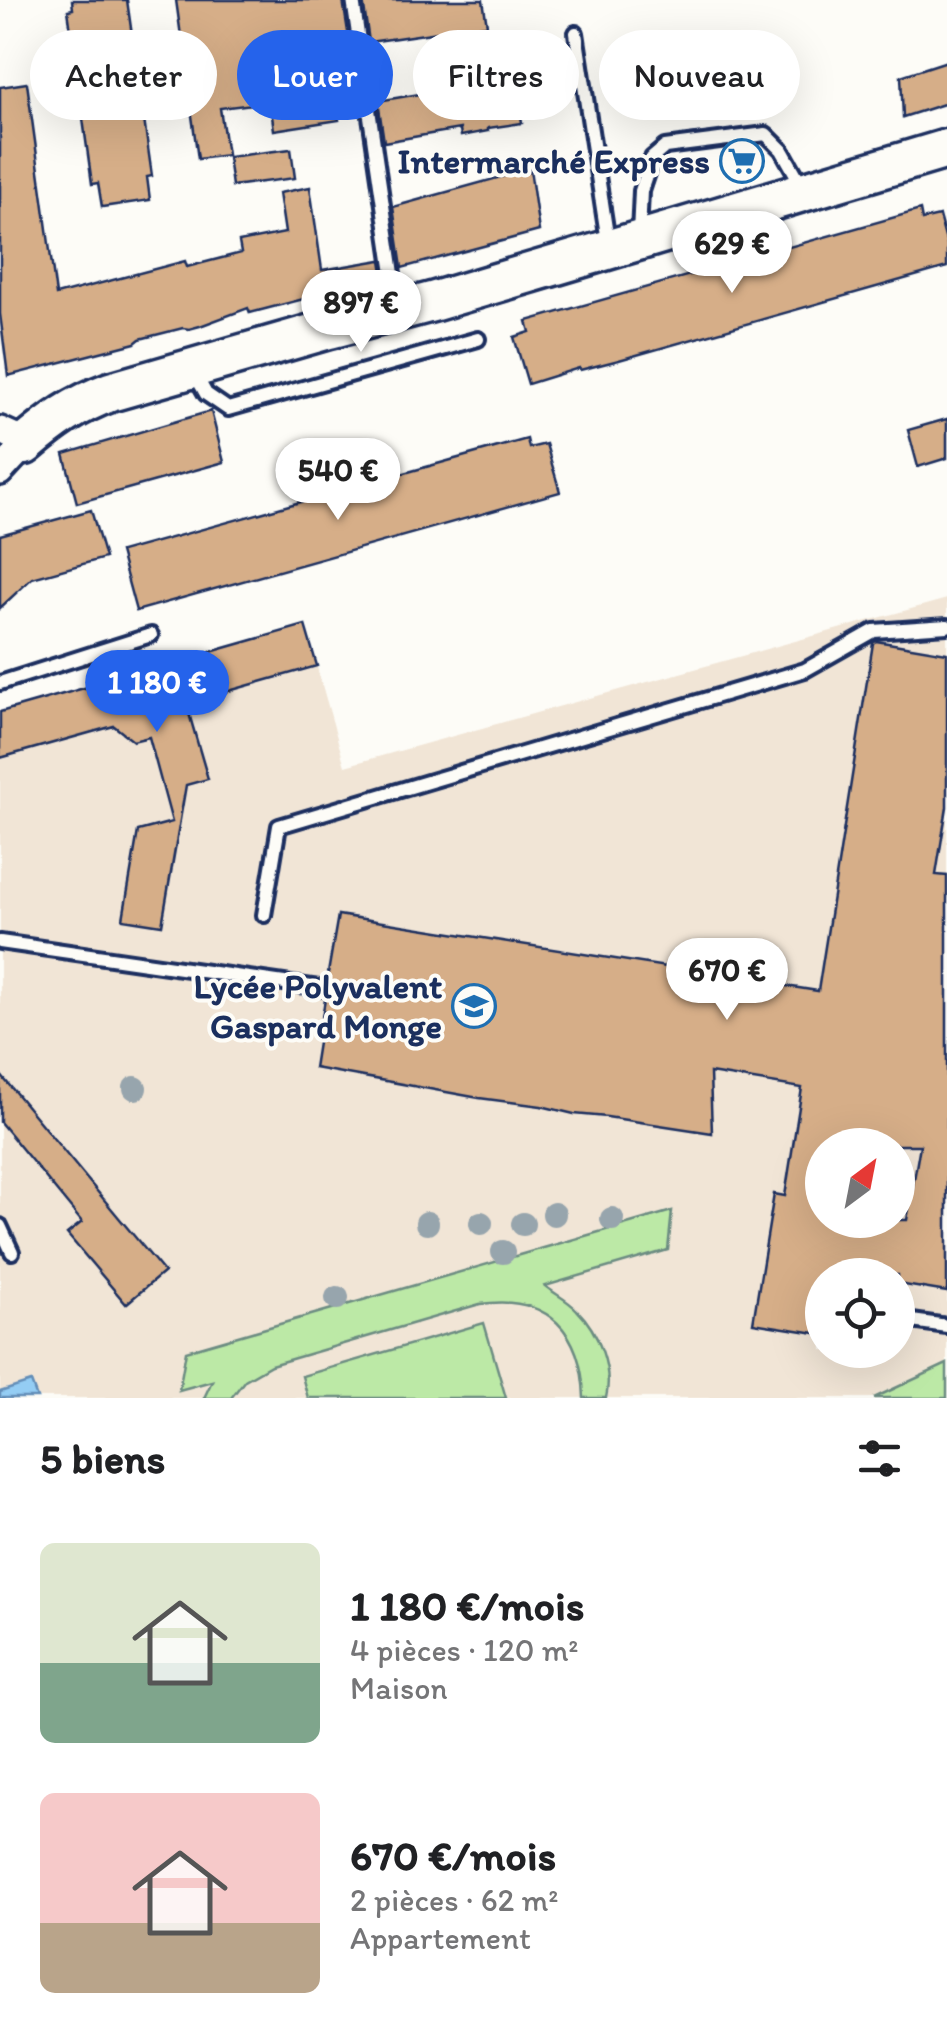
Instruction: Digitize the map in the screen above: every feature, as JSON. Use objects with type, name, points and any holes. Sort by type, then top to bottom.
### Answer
[{"type":"street","points":[[8,449],[82,402],[110,392],[624,246],[947,149]]},
{"type":"lane","points":[[353,0],[399,310]]},
{"type":"lane","points":[[579,45],[624,246]]},
{"type":"lane","points":[[624,246],[652,158],[665,147],[766,134],[782,150],[805,191]]},
{"type":"lane","points":[[192,369],[206,394],[228,409],[478,339]]},
{"type":"lane","points":[[264,915],[280,826],[805,670],[874,630],[947,626]]},
{"type":"lane","points":[[0,683],[151,634]]},
{"type":"lane","points":[[0,942],[326,989]]},
{"type":"lane","points":[[0,1226],[12,1252]]},
{"type":"lane","points":[[915,1321],[947,1326]]},
{"type":"shaded area","name":"Lycée Polyvalent Gaspard Monge","points":[[947,599],[947,1398],[0,1398],[0,712],[305,625],[345,766]]},
{"type":"green space","points":[[672,1211],[668,1250],[545,1286],[577,1310],[597,1339],[607,1375],[606,1398],[584,1398],[577,1354],[557,1322],[525,1305],[504,1302],[480,1304],[271,1365],[245,1380],[231,1398],[204,1398],[212,1381],[179,1390],[186,1351]]},
{"type":"green space","points":[[484,1323],[506,1398],[308,1398],[302,1376]]},
{"type":"green space","points":[[947,1364],[947,1398],[874,1398]]},
{"type":"water","points":[[31,1382],[37,1398],[0,1398],[0,1392]]},
{"type":"building","points":[[72,0],[127,0],[131,30],[71,30],[68,10],[73,9]]},
{"type":"building","points":[[176,0],[343,0],[348,30],[237,30],[237,106],[220,108],[227,155],[198,159],[193,120],[217,120],[217,30],[180,30]]},
{"type":"building","points":[[363,0],[483,0],[487,25],[413,30],[413,36],[393,39],[393,30],[367,30]]},
{"type":"building","points":[[947,61],[947,103],[903,117],[901,76]]},
{"type":"building","points":[[27,83],[56,295],[185,261],[187,267],[241,253],[239,242],[285,233],[279,193],[310,187],[322,270],[381,260],[384,278],[250,313],[248,308],[200,326],[8,376],[0,314],[0,87]]},
{"type":"building","points":[[413,95],[413,120],[522,123],[461,136],[460,129],[384,142],[381,120],[393,120],[393,98]]},
{"type":"building","points":[[83,120],[144,120],[152,176],[147,177],[150,200],[102,207],[98,183],[92,184]]},
{"type":"building","points":[[273,120],[339,120],[274,130]]},
{"type":"building","points":[[291,149],[295,178],[232,186],[228,157]]},
{"type":"building","points":[[530,169],[539,231],[402,268],[393,207]]},
{"type":"building","points":[[920,210],[922,220],[939,216],[947,245],[947,267],[528,384],[514,337],[530,332],[527,321]]},
{"type":"building","points":[[211,411],[224,462],[77,503],[64,454]]},
{"type":"building","points":[[947,419],[947,458],[918,467],[908,430]]},
{"type":"building","points":[[527,439],[529,448],[546,444],[560,492],[136,611],[120,552]]},
{"type":"building","points":[[91,510],[105,558],[32,578],[0,608],[0,535]]},
{"type":"building","points":[[305,625],[317,666],[186,703],[208,779],[186,785],[162,925],[123,919],[138,831],[172,822],[149,737],[133,741],[114,726],[0,758],[0,712]]},
{"type":"building","points":[[873,643],[947,653],[947,807],[936,875],[947,876],[947,1292],[915,1287],[915,1258],[805,1258],[805,1331],[753,1323],[774,1194],[785,1196],[802,1088],[710,1073],[712,1133],[574,1114],[314,1068],[325,999],[336,991],[335,984],[327,979],[338,915],[818,991]]},
{"type":"building","points":[[0,1074],[164,1272],[126,1304],[67,1234],[82,1222],[0,1122]]},
{"type":"place","name":"Intermarché Express","points":[[742,161]]},
{"type":"place","name":"Lycée Polyvalent Gaspard Monge","points":[[474,1006]]}]
